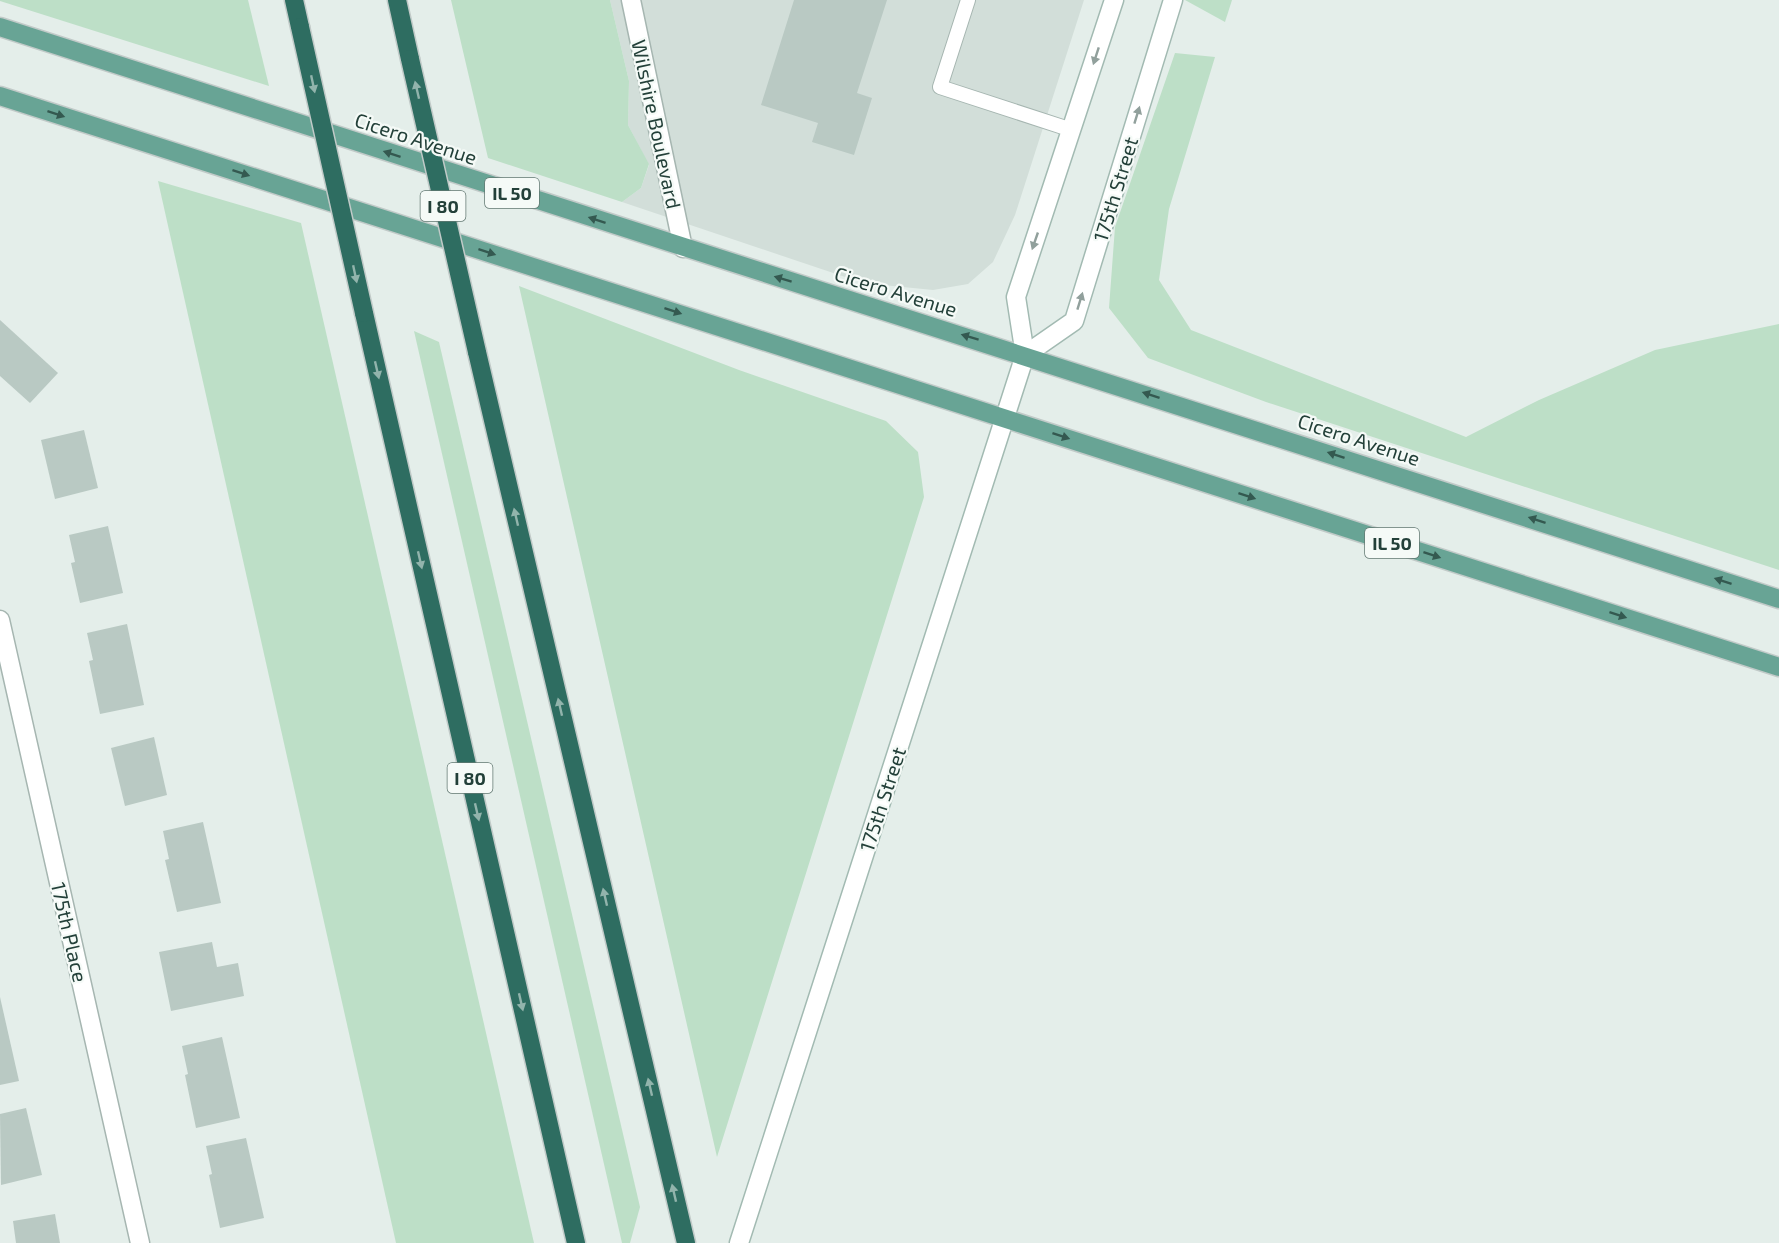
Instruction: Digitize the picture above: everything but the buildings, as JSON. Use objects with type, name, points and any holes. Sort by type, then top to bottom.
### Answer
[{"type":"highway","name":"I 80","points":[[294,0],[576,1243]]},
{"type":"highway","name":"I 80","points":[[398,0],[477,352],[686,1243]]},
{"type":"main road","name":"Cicero Avenue","points":[[0,27],[1779,599]]},
{"type":"main road","name":"IL 50","points":[[0,96],[1779,667]]},
{"type":"street","name":"Wilshire Boulevard","points":[[631,0],[683,248]]},
{"type":"street","name":"175th Street","points":[[739,1243],[1025,355],[1016,297],[1114,0]]},
{"type":"street","name":"175th Street","points":[[1025,355],[1074,321],[1173,0]]},
{"type":"street","name":"175th Place","points":[[0,620],[140,1243]]},
{"type":"lane","points":[[968,0],[940,87],[1072,130]]},
{"type":"shaded area","points":[[610,0],[1084,0],[1015,215],[993,262],[968,284],[933,290],[863,283],[622,202],[641,188],[649,165],[628,125],[629,81]]},
{"type":"green space","points":[[0,0],[248,0],[269,86],[0,1]]},
{"type":"green space","points":[[451,0],[610,0],[629,81],[628,125],[649,164],[641,188],[622,202],[488,158]]},
{"type":"green space","points":[[1185,0],[1232,0],[1225,22]]},
{"type":"green space","points":[[1175,53],[1215,57],[1169,209],[1159,280],[1191,330],[1466,437],[1539,400],[1655,350],[1779,324],[1779,570],[1266,402],[1148,358],[1109,308],[1115,227]]},
{"type":"green space","points":[[158,181],[301,223],[534,1243],[396,1243]]},
{"type":"green space","points":[[519,286],[739,370],[886,421],[918,452],[924,497],[717,1157]]},
{"type":"green space","points":[[414,331],[439,342],[640,1207],[630,1243],[622,1243]]}]
